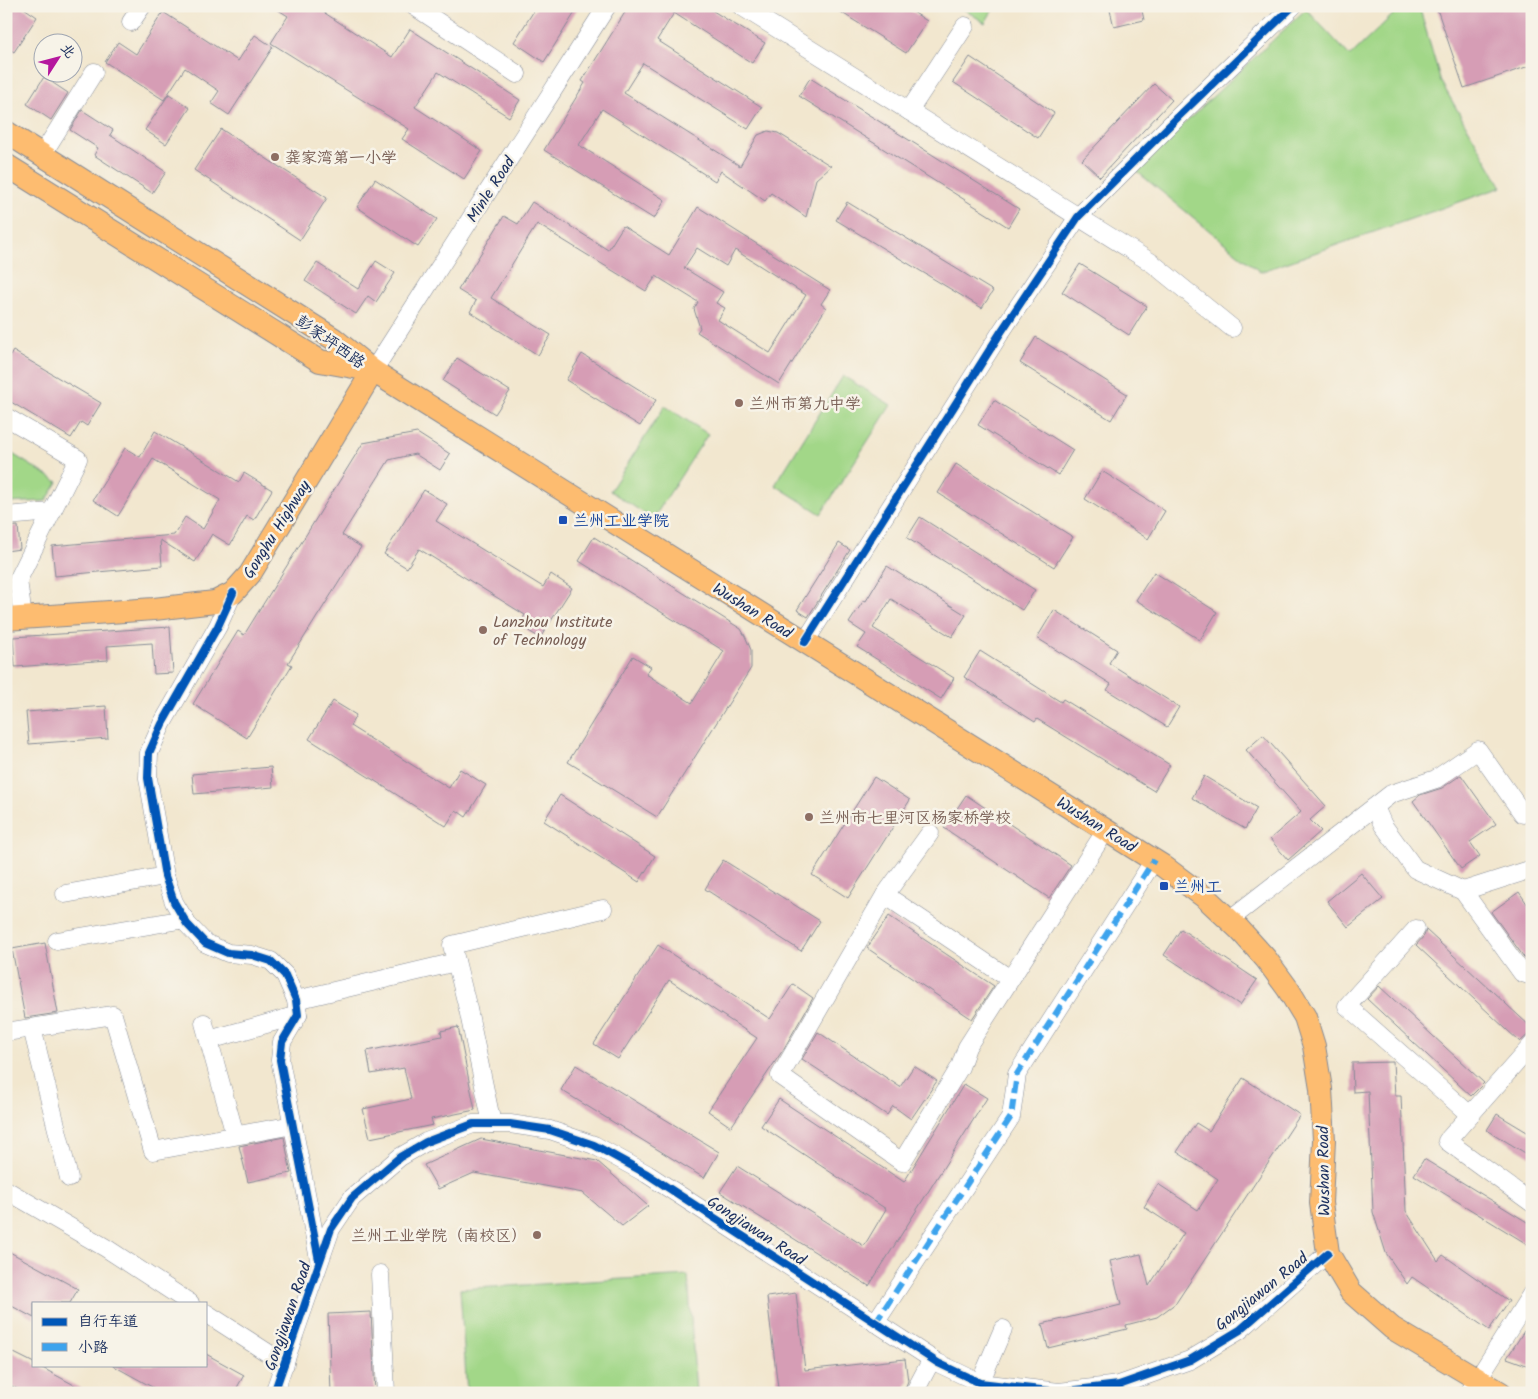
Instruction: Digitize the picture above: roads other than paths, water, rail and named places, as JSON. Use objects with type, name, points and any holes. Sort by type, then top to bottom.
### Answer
[{"type":"main road","name":"彭家坪西路","points":[[6,132],[334,339],[373,371]]},
{"type":"main road","name":"彭家坪西路","points":[[6,165],[320,361],[373,371]]},
{"type":"main road","name":"Gonghu Highway","points":[[15,618],[154,609],[199,604],[215,602],[233,593],[250,574],[373,371]]},
{"type":"main road","name":"Wushan Road","points":[[373,371],[1154,860],[1207,899],[1230,920],[1266,959],[1288,989],[1305,1017],[1314,1046],[1320,1089],[1324,1140],[1321,1203],[1328,1253],[1351,1292],[1392,1328],[1473,1386],[1501,1393]]},
{"type":"street","points":[[132,22],[142,6]]},
{"type":"street","points":[[414,6],[517,74]]},
{"type":"street","name":"Minle Road","points":[[373,371],[607,6]]},
{"type":"street","points":[[742,6],[1152,263],[1232,328]]},
{"type":"street","points":[[805,642],[1001,332],[1078,217],[1293,6]]},
{"type":"street","points":[[909,111],[965,26]]},
{"type":"street","points":[[42,155],[94,72]]},
{"type":"street","points":[[6,417],[78,459],[52,512],[12,580],[15,618]]},
{"type":"street","points":[[6,516],[52,512]]},
{"type":"street","points":[[233,593],[200,660],[162,724],[149,753],[148,778],[165,876],[174,902],[184,919],[205,943],[228,953],[252,955],[271,961],[285,975],[297,1008],[282,1042],[280,1060],[320,1262]]},
{"type":"street","points":[[1230,920],[1391,794],[1436,779],[1478,750],[1523,814]]},
{"type":"street","points":[[1375,807],[1383,825],[1415,869],[1463,890],[1522,973],[1532,976]]},
{"type":"street","points":[[930,833],[886,895],[780,1076],[902,1162],[960,1067],[967,1047],[1106,830]]},
{"type":"street","points":[[875,1323],[1010,1117],[1017,1074],[1154,860]]},
{"type":"street","points":[[1463,890],[1532,869]]},
{"type":"street","points":[[65,894],[165,876]]},
{"type":"street","points":[[886,895],[1010,979]]},
{"type":"street","points":[[492,1124],[468,1009],[452,945],[603,909]]},
{"type":"street","points":[[56,941],[184,919]]},
{"type":"street","points":[[1416,928],[1348,1006],[1470,1115]]},
{"type":"street","points":[[209,1040],[297,1008],[456,962]]},
{"type":"street","points":[[6,1032],[112,1015],[153,1151],[293,1125]]},
{"type":"street","points":[[204,1023],[236,1135]]},
{"type":"street","points":[[32,1028],[69,1178]]},
{"type":"street","points":[[1532,1045],[1447,1141],[1532,1203]]},
{"type":"street","name":"Gongjiawan Road","points":[[274,1393],[331,1229],[352,1198],[400,1158],[426,1142],[473,1124],[510,1124],[550,1130],[594,1145],[647,1174],[932,1359],[980,1383],[1059,1392],[1119,1385],[1190,1360],[1240,1330],[1328,1253]]},
{"type":"street","points":[[6,1190],[106,1248],[188,1302]]},
{"type":"street","points":[[380,1274],[386,1393]]},
{"type":"street","points":[[1473,1386],[1532,1293]]},
{"type":"street","points":[[208,1314],[285,1364]]},
{"type":"street","points":[[980,1383],[1003,1329]]},
{"type":"street","points":[[914,1393],[932,1359]]},
{"type":"place","name":"龚家湾第一小学","points":[[275,157]]},
{"type":"place","name":"兰州市第九中学","points":[[739,403]]},
{"type":"place","name":"兰州工业学院","points":[[563,520]]},
{"type":"place","name":"Lanzhou Institute of Technology","points":[[483,630]]},
{"type":"place","name":"兰州市七里河区杨家桥学校","points":[[809,817]]},
{"type":"place","name":"兰州工","points":[[1164,886]]},
{"type":"place","name":"兰州工业学院（南校区）","points":[[537,1235]]}]
